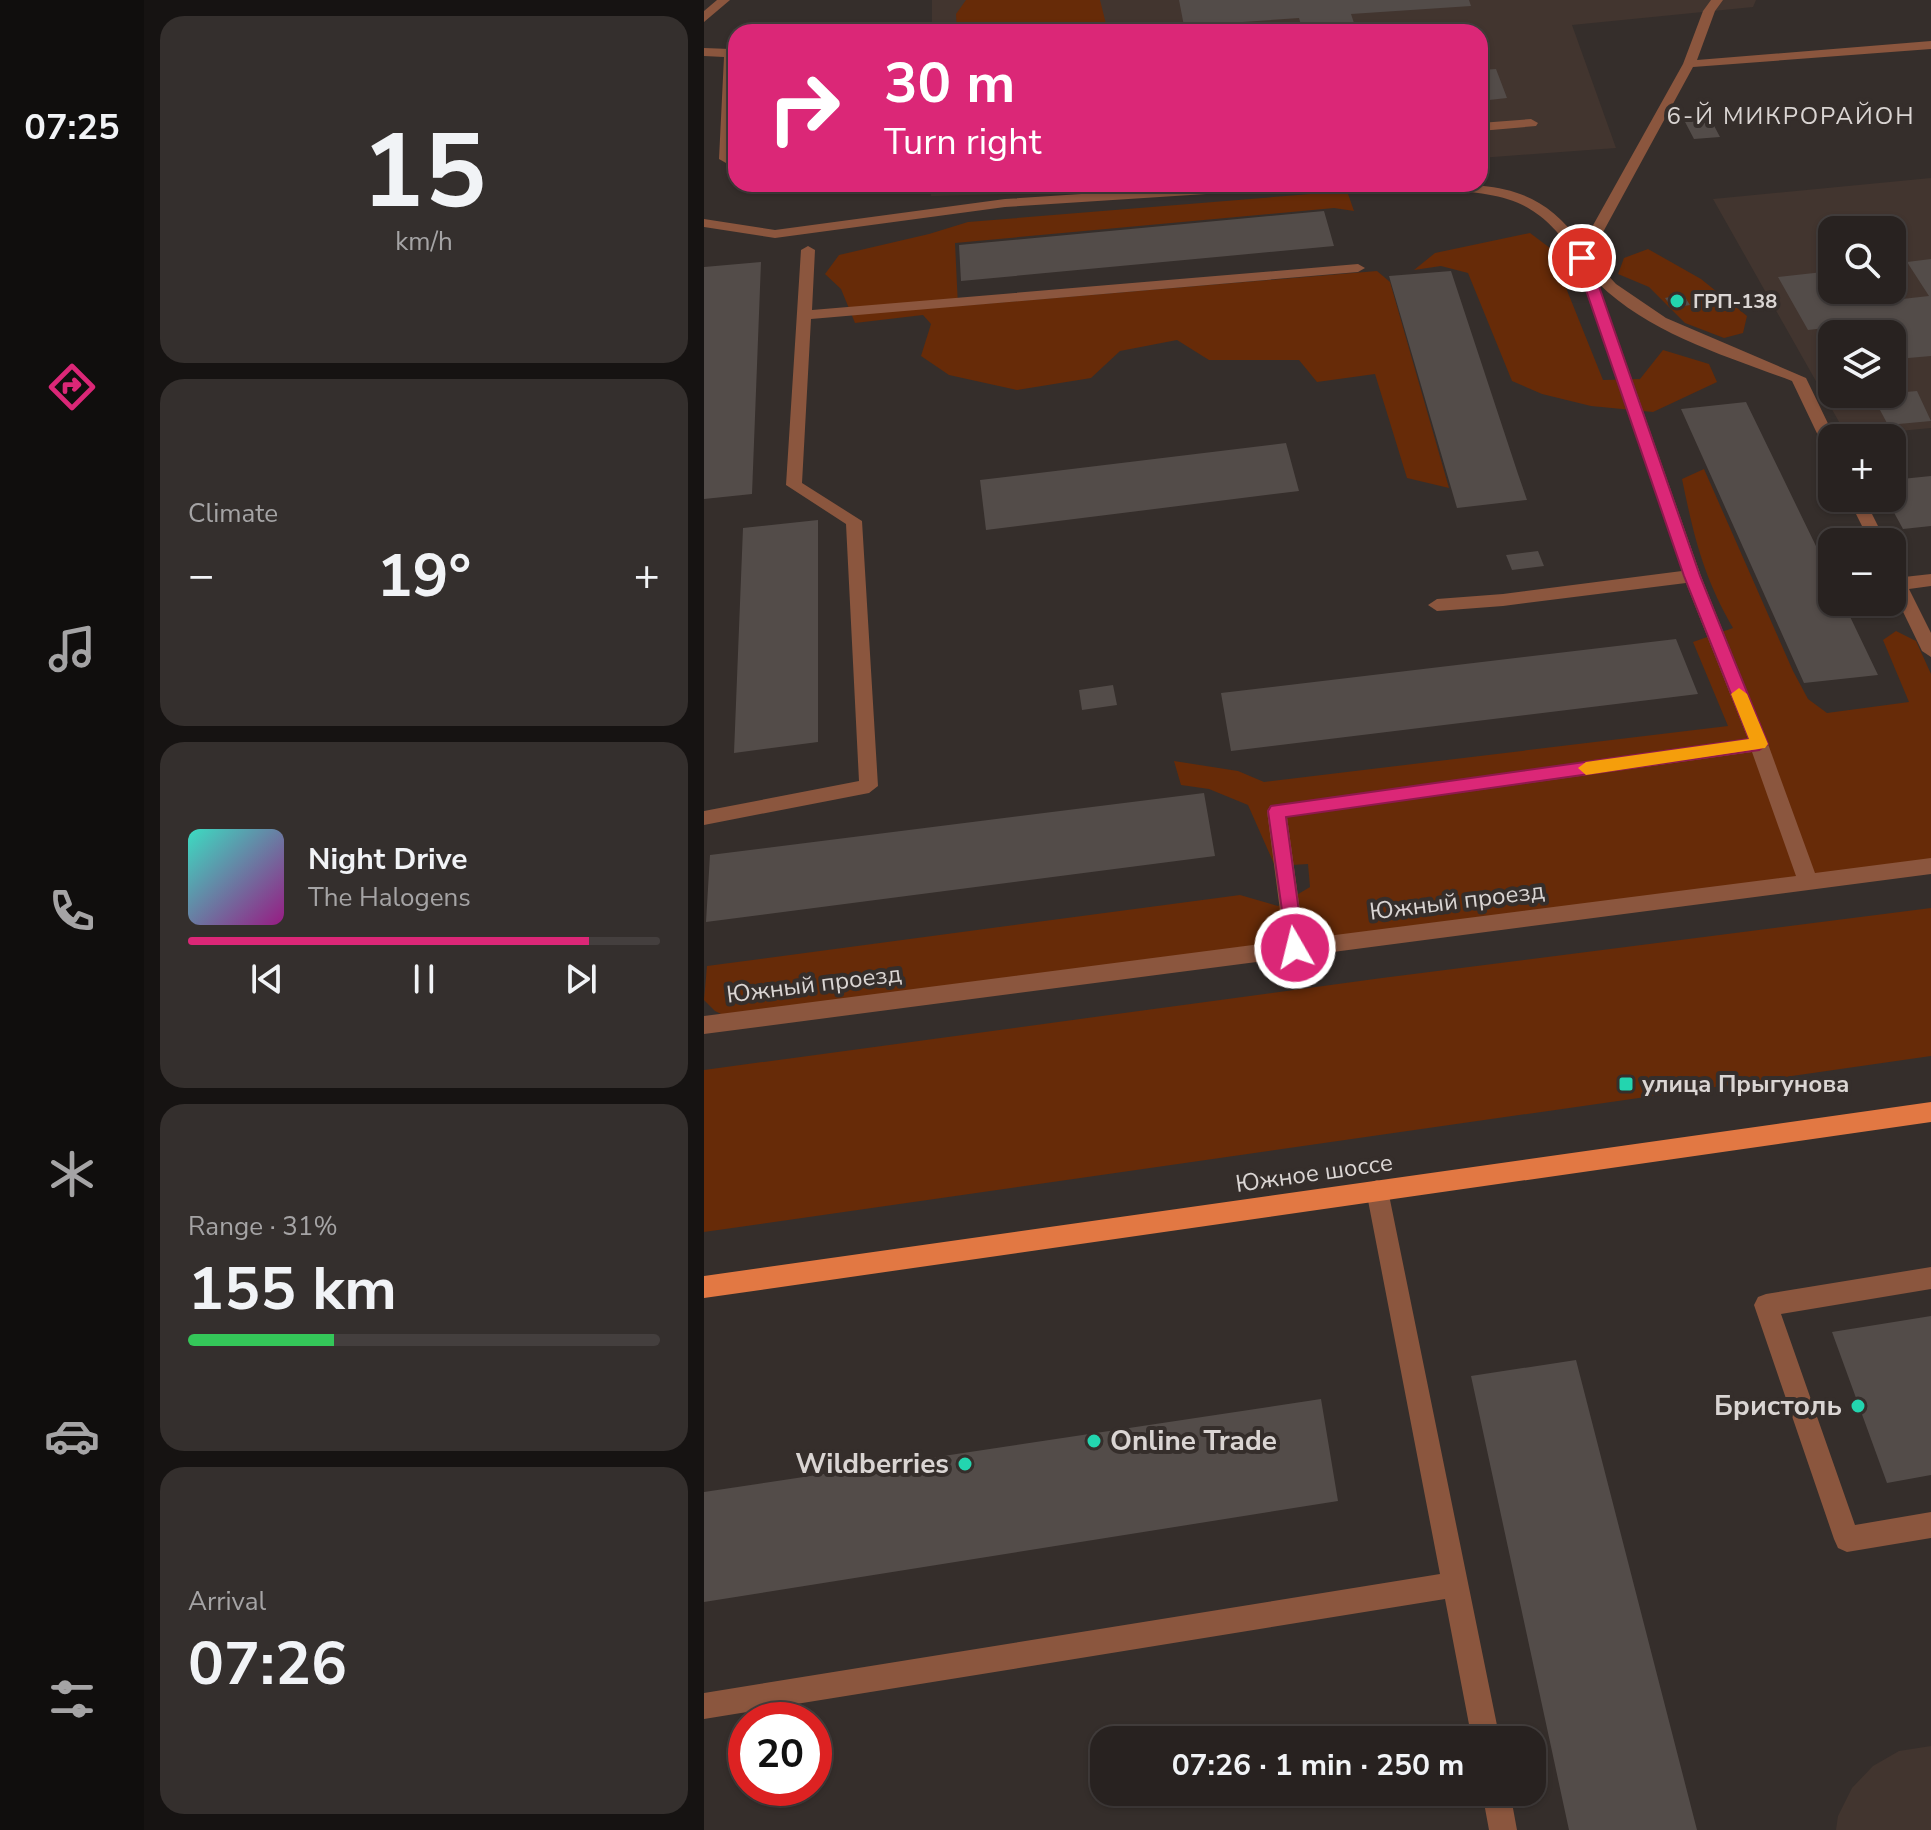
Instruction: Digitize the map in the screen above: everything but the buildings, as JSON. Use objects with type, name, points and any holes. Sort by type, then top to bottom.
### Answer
[{"type":"main road","name":"Южное шоссе","points":[[704,1287],[1931,1112]]},
{"type":"street","points":[[704,18],[724,0]]},
{"type":"street","points":[[1717,0],[1709,11],[1689,64],[1582,258],[1692,576],[1759,744],[1808,882]]},
{"type":"street","points":[[1689,64],[1931,45]]},
{"type":"street","points":[[704,52],[728,52]]},
{"type":"street","points":[[1488,126],[1531,123]]},
{"type":"street","points":[[726,159],[728,128]]},
{"type":"street","points":[[1005,203],[1039,192]]},
{"type":"street","points":[[704,223],[775,234],[1005,203],[1175,192]]},
{"type":"street","points":[[1488,192],[1520,197],[1559,223],[1582,258],[1619,295],[1690,336],[1798,378],[1820,424]]},
{"type":"street","points":[[704,818],[869,786],[854,521],[794,485],[808,250]]},
{"type":"street","points":[[804,315],[1358,268]]},
{"type":"street","points":[[1437,605],[1503,600],[1692,576]]},
{"type":"street","points":[[1906,579],[1931,580]]},
{"type":"street","points":[[1906,600],[1931,651]]},
{"type":"street","points":[[1295,948],[1277,811],[1759,744]]},
{"type":"street","name":"Южный проезд","points":[[704,1025],[1931,866]]},
{"type":"street","points":[[1377,1190],[1483,1726]]},
{"type":"street","points":[[1931,1278],[1766,1305],[1847,1539],[1931,1525]]},
{"type":"street","points":[[704,1706],[1456,1584]]},
{"type":"street","points":[[1499,1806],[1503,1830]]},
{"type":"shaded area","points":[[932,0],[1756,0],[1753,7],[1572,25],[1616,148],[1488,157],[1488,24],[932,24]]},
{"type":"shaded area","points":[[966,0],[1100,0],[1106,24],[957,24],[956,14]]},
{"type":"shaded area","points":[[1931,178],[1931,428],[1906,430],[1906,424],[1840,424],[1831,408],[1906,408],[1906,320],[1818,320],[1818,385],[1713,199]]},
{"type":"shaded area","points":[[931,192],[1020,192],[1009,194],[931,196]]},
{"type":"shaded area","points":[[1347,192],[1354,211],[1334,208],[955,243],[958,306],[1377,271],[1390,282],[1449,488],[1407,478],[1375,374],[1317,382],[1299,360],[1209,360],[1177,340],[1120,351],[1091,378],[1017,390],[949,375],[921,356],[931,324],[923,315],[855,323],[841,289],[825,274],[839,255],[968,222]]},
{"type":"shaded area","points":[[1530,233],[1550,248],[1603,380],[1640,379],[1663,350],[1709,364],[1717,382],[1653,412],[1591,406],[1542,394],[1512,381],[1468,273],[1441,266],[1414,270],[1435,253]]},
{"type":"shaded area","points":[[1648,249],[1701,279],[1747,316],[1743,333],[1724,338],[1685,323],[1649,287],[1618,274],[1624,258]]},
{"type":"shaded area","points":[[1704,469],[1808,699],[1827,713],[1909,702],[1883,640],[1896,631],[1916,641],[1931,674],[1931,867],[743,1025],[715,1011],[704,1000],[707,966],[1240,895],[1278,906],[1310,887],[1308,864],[1275,866],[1248,805],[1209,789],[1181,785],[1174,761],[1238,771],[1264,782],[1728,726],[1693,642],[1733,628],[1701,556],[1682,479]]},
{"type":"shaded area","points":[[1931,908],[1931,1056],[704,1232],[704,1070],[1382,978]]},
{"type":"shaded area","points":[[1931,1746],[1931,1830],[1836,1830],[1838,1816],[1852,1788],[1873,1766],[1899,1751]]},
{"type":"slow traffic","points":[[1586,768],[1759,744],[1739,694]]},
{"type":"place","name":"ГРП-138","points":[[1677,301]]},
{"type":"place","name":"улица Прыгунова","points":[[1626,1084]]},
{"type":"place","name":"Бристоль","points":[[1858,1406]]},
{"type":"place","name":"Online Trade","points":[[1094,1441]]},
{"type":"place","name":"Wildberries","points":[[965,1464]]},
{"type":"district","name":"6-Й МИКРОРАЙОН","points":[[1791,116]]},
{"type":"route","points":[[1295,948],[1277,811],[1759,744],[1692,576],[1582,258]]}]
